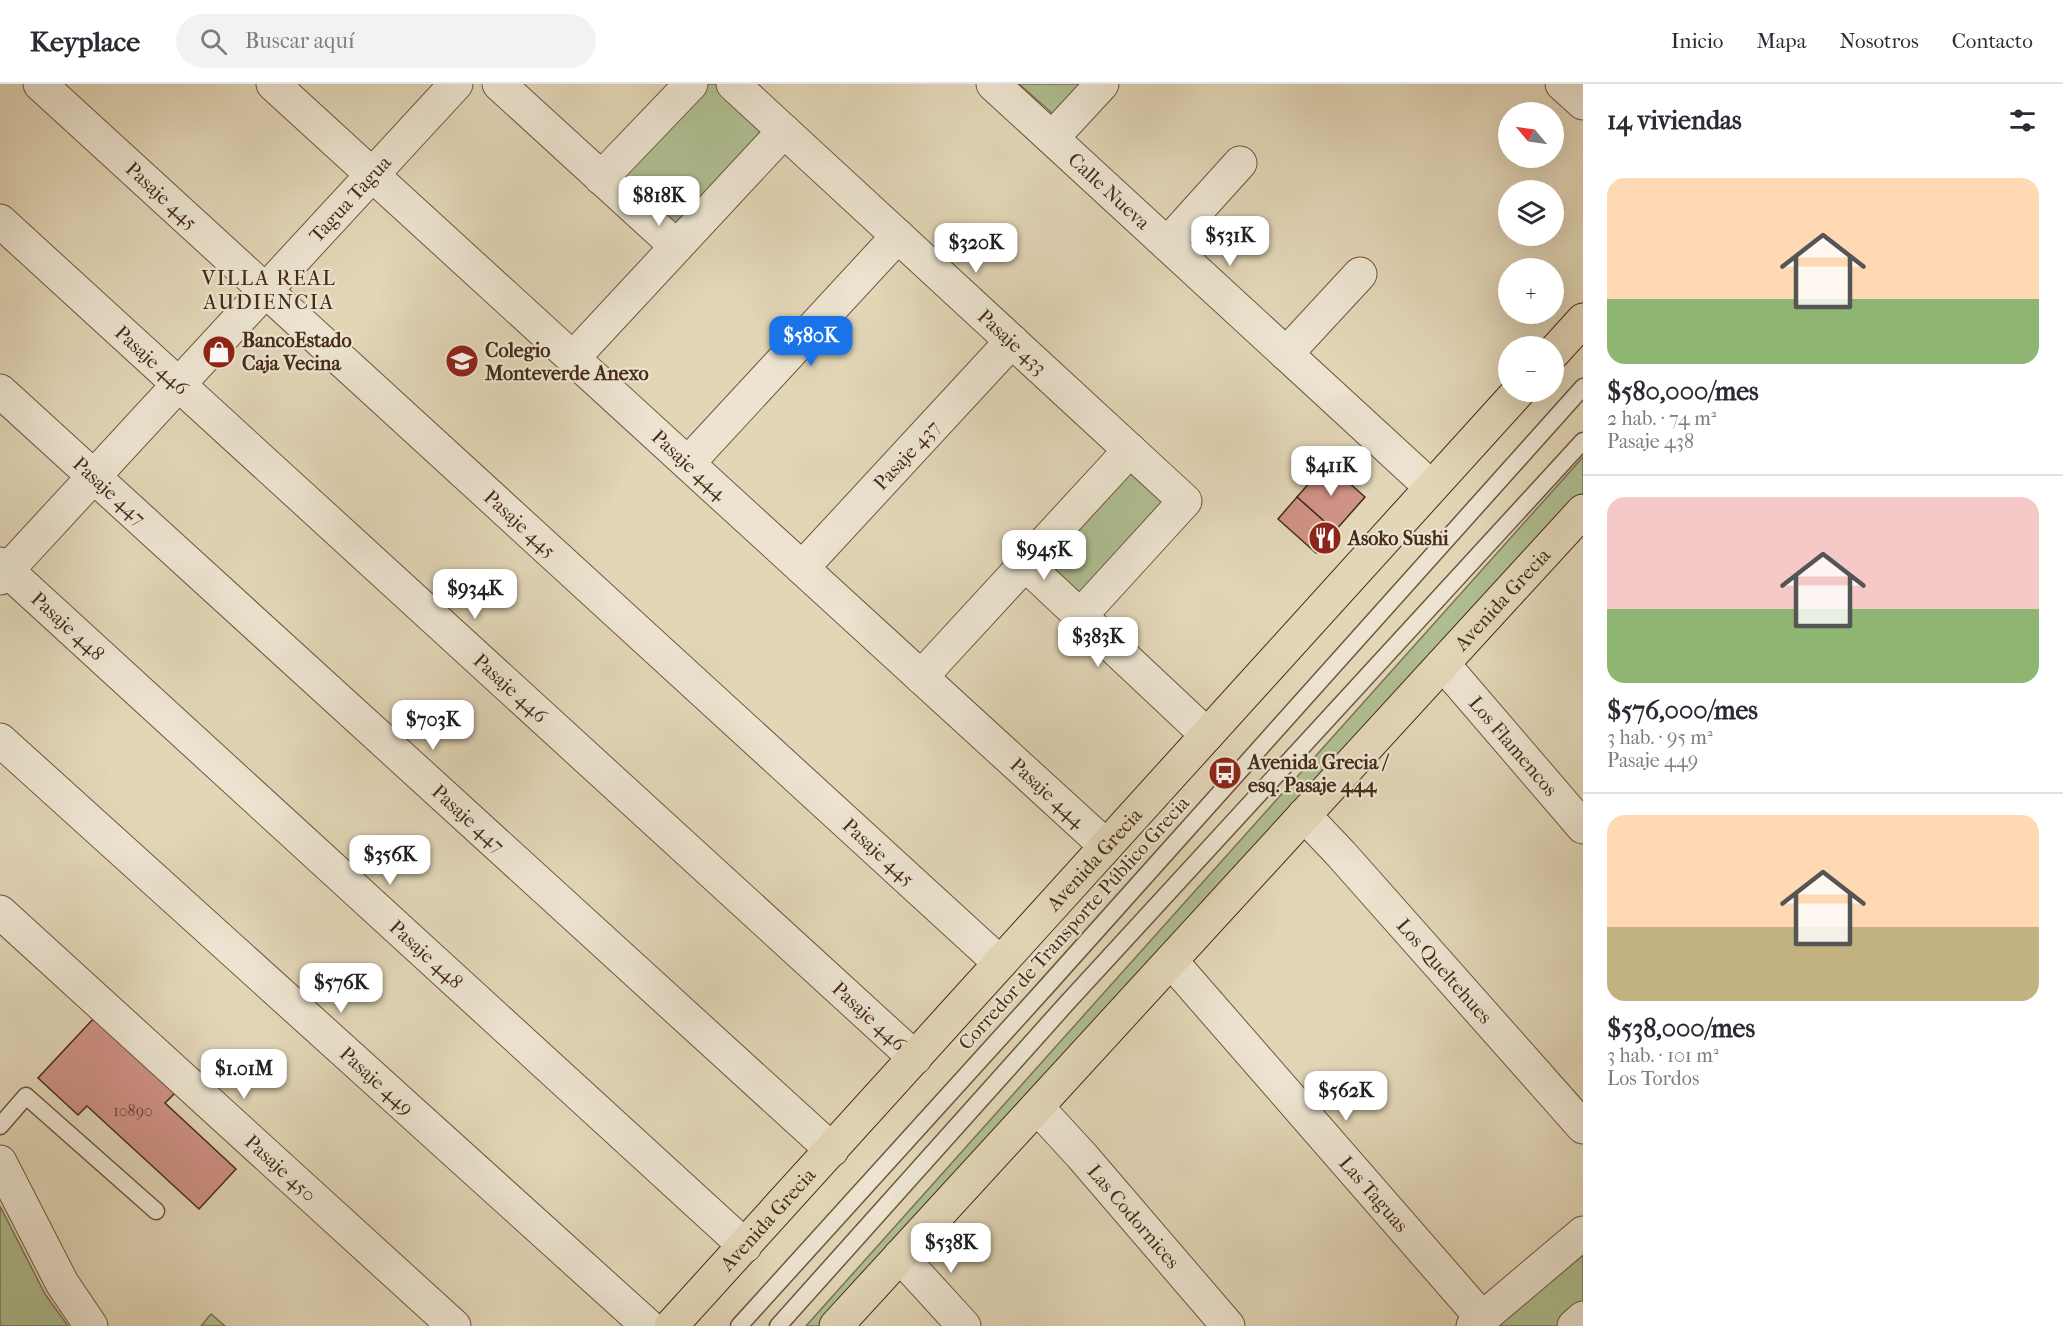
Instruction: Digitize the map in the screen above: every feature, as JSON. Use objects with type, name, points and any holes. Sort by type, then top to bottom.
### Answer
[{"type":"main road","points":[[1564,341],[1583,320]]},
{"type":"main road","name":"Avenida Grecia","points":[[671,1326],[1509,402]]},
{"type":"main road","name":"Avenida Grecia","points":[[836,1326],[1443,664],[1581,518]]},
{"type":"street","name":"Pasaje 445","points":[[40,84],[1000,963]]},
{"type":"street","name":"Pasaje 444","points":[[273,84],[1106,846]]},
{"type":"street","name":"Tagua Tagua","points":[[2,571],[94,477],[456,84]]},
{"type":"street","points":[[499,84],[676,246]]},
{"type":"street","points":[[601,178],[691,84]]},
{"type":"street","name":"Pasaje 433","points":[[733,84],[1185,501],[1080,616]]},
{"type":"street","name":"Calle Nueva","points":[[993,84],[1431,487]]},
{"type":"street","name":"Calle Nueva","points":[[1052,138],[1102,84]]},
{"type":"street","points":[[1562,84],[1583,103]]},
{"type":"street","points":[[573,358],[784,131]]},
{"type":"street","name":"Calle Nueva","points":[[1167,244],[1240,163]]},
{"type":"street","name":"Pasaje 446","points":[[0,220],[915,1058]]},
{"type":"street","points":[[688,463],[898,236]]},
{"type":"street","points":[[1286,354],[1360,273]]},
{"type":"street","name":"Pasaje 437","points":[[802,568],[1012,341]]},
{"type":"street","name":"Pasaje 447","points":[[0,391],[832,1150]]},
{"type":"street","points":[[921,677],[1130,450]]},
{"type":"street","points":[[1025,564],[1207,735]]},
{"type":"street","name":"Pasaje 448","points":[[2,571],[745,1246]]},
{"type":"street","name":"Los Flamencos","points":[[1443,664],[1583,827]]},
{"type":"street","name":"Pasaje 449","points":[[0,740],[648,1326]]},
{"type":"street","name":"Los Queltehues","points":[[1304,815],[1583,1127]]},
{"type":"street","name":"Pasaje 450","points":[[0,912],[454,1326]]},
{"type":"street","name":"Las Taguas","points":[[1171,961],[1478,1322]]},
{"type":"street","name":"Las Codornices","points":[[1037,1107],[1228,1326]]},
{"type":"street","points":[[0,1162],[62,1283],[91,1326]]},
{"type":"street","points":[[1478,1322],[1583,1233]]},
{"type":"street","points":[[900,1256],[964,1326]]},
{"type":"street","points":[[1574,1326],[1583,1318]]},
{"type":"lane","name":"Corredor de Transporte Público Grecia","points":[[739,1326],[1048,985],[1583,387]]},
{"type":"lane","points":[[778,1326],[1066,1004],[1583,441]]},
{"type":"lane","points":[[0,1126],[26,1096],[156,1211]]},
{"type":"green space","points":[[704,84],[717,84],[768,133],[677,229],[619,173]]},
{"type":"green space","points":[[1019,84],[1089,84],[1061,121]]},
{"type":"green space","points":[[1583,457],[1583,493],[1555,529],[828,1326],[806,1326]]},
{"type":"green space","points":[[1131,462],[1176,504],[1081,605],[1036,564]]},
{"type":"green space","points":[[0,1206],[45,1294],[68,1326],[0,1326]]},
{"type":"green space","points":[[1583,1238],[1583,1312],[1566,1326],[1480,1326]]},
{"type":"green space","points":[[211,1314],[225,1326],[201,1326]]},
{"type":"building","points":[[1327,463],[1365,497],[1335,531],[1297,497]]},
{"type":"building","points":[[1297,497],[1335,531],[1316,553],[1278,519]]},
{"type":"building","points":[[94,1018],[175,1093],[165,1103],[236,1169],[199,1209],[87,1106],[78,1115],[38,1078]]},
{"type":"place","name":"BancoEstado Caja Vecina","points":[[219,352]]},
{"type":"place","name":"Colegio Monteverde Anexo","points":[[462,361]]},
{"type":"place","name":"Asoko Sushi","points":[[1325,538]]},
{"type":"place","name":"Avenida Grecia / esq. Pasaje 444","points":[[1225,773]]},
{"type":"district","name":"VILLA REAL AUDIENCIA","points":[[269,290]]}]
